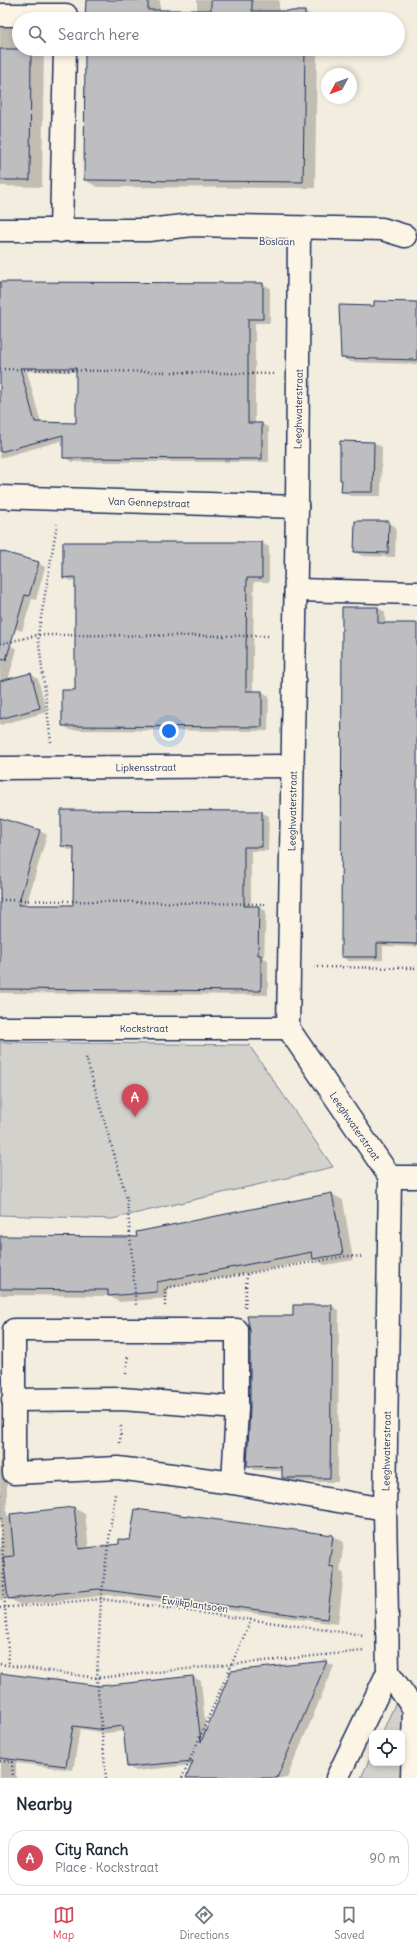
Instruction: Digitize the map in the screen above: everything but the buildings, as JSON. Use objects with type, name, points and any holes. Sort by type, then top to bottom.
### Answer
[{"type":"street","points":[[50,12],[66,11]]},
{"type":"street","points":[[0,15],[12,14]]},
{"type":"street","points":[[61,231],[65,56]]},
{"type":"street","name":"Boslaan","points":[[0,230],[148,230],[192,240],[382,229],[411,236]]},
{"type":"street","name":"Leeghwaterstraat","points":[[299,235],[299,375],[288,1028],[390,1177],[385,1509],[388,1672],[336,1778]]},
{"type":"street","name":"Van Gennepstraat","points":[[0,497],[297,507]]},
{"type":"street","points":[[296,590],[417,593]]},
{"type":"street","name":"Lipkensstraat","points":[[0,768],[293,766]]},
{"type":"street","name":"Kockstraat","points":[[0,1028],[288,1028]]},
{"type":"street","points":[[390,1177],[417,1177]]},
{"type":"street","points":[[234,1483],[237,1408],[237,1330],[14,1330],[14,1473],[118,1468],[234,1483],[385,1509]]},
{"type":"street","points":[[13,1400],[122,1399],[237,1408]]},
{"type":"street","points":[[388,1672],[414,1709],[412,1778]]},
{"type":"path","points":[[0,369],[299,375]]},
{"type":"path","points":[[54,768],[38,635],[50,570],[60,499]]},
{"type":"path","points":[[0,644],[38,635],[295,637]]},
{"type":"path","points":[[0,900],[290,904]]},
{"type":"path","points":[[289,967],[417,968]]},
{"type":"path","points":[[164,1330],[165,1288],[347,1256],[389,1258]]},
{"type":"path","points":[[9,1665],[4,1608],[0,1494],[14,1473]]},
{"type":"path","name":"Ewijkplantsoen","points":[[0,1608],[101,1599],[251,1620],[387,1644]]},
{"type":"path","points":[[182,1778],[230,1664],[251,1620]]},
{"type":"path","points":[[0,1664],[97,1678],[230,1664],[387,1644]]},
{"type":"path","points":[[0,1761],[12,1762],[13,1778]]},
{"type":"shaded area","points":[[0,1042],[249,1045],[333,1167],[112,1219],[0,1215]]},
{"type":"shaded area","points":[[395,1704],[403,1708],[404,1730],[383,1730]]},
{"type":"shaded area","points":[[405,1755],[406,1778],[361,1778],[369,1761],[369,1766],[405,1766]]},
{"type":"place","name":"City Ranch","points":[[135,1117]]}]
